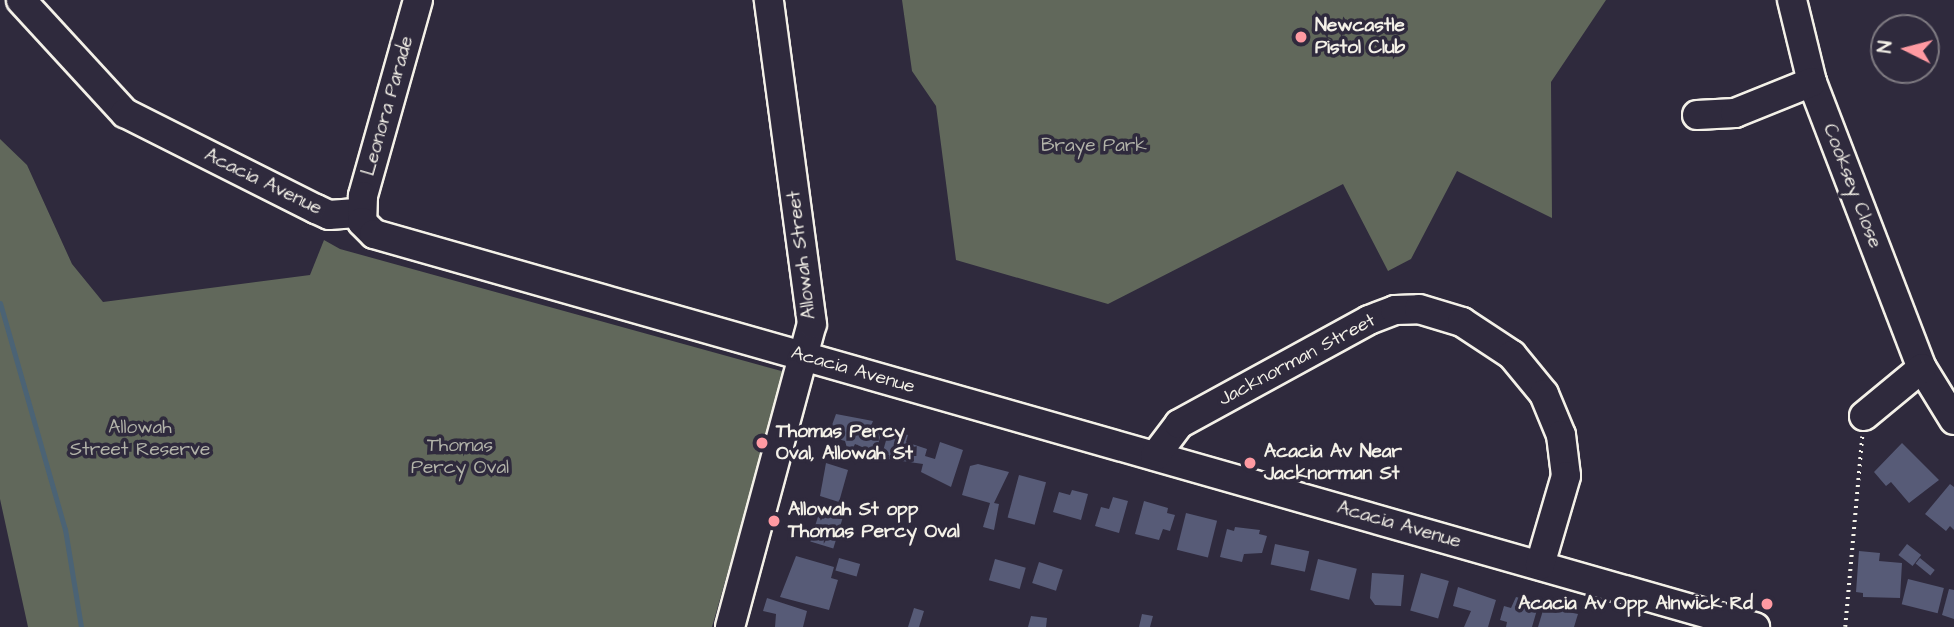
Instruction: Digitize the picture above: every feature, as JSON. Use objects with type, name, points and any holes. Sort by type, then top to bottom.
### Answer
[{"type":"street","name":"Acacia Avenue","points":[[21,0],[125,113],[323,212],[360,213],[366,228],[383,237],[1755,627]]},
{"type":"street","name":"Leonora Parade","points":[[360,213],[418,0]]},
{"type":"street","name":"Allowah Street","points":[[730,627],[812,324],[769,0]]},
{"type":"street","name":"Cooksey Close","points":[[1792,0],[1812,82],[1922,368],[1954,420]]},
{"type":"street","points":[[1697,115],[1735,113],[1812,82]]},
{"type":"street","name":"Jacknorman Street","points":[[1155,456],[1179,424],[1369,320],[1395,310],[1419,309],[1462,323],[1513,355],[1544,394],[1562,435],[1566,477],[1540,565]]},
{"type":"street","points":[[1864,416],[1922,368]]},
{"type":"path","points":[[1845,627],[1859,461]]},
{"type":"green space","name":"Braye Park","points":[[902,0],[1606,0],[1551,82],[1552,218],[1457,171],[1411,259],[1388,271],[1343,184],[1108,304],[956,260],[936,106],[912,71]]},
{"type":"green space","points":[[0,139],[27,165],[72,264],[103,302],[310,275],[324,240],[340,249],[785,372],[712,627],[28,627],[0,499]]},
{"type":"building","points":[[836,414],[873,421],[871,426],[882,429],[876,453],[855,444],[852,450],[847,448],[845,441],[828,436]]},
{"type":"building","points":[[889,430],[908,435],[906,442],[927,449],[925,456],[935,459],[940,442],[963,450],[951,487],[921,472],[923,464],[881,458]]},
{"type":"building","points":[[1902,443],[1939,480],[1909,503],[1891,482],[1886,486],[1874,472]]},
{"type":"building","points":[[826,463],[848,470],[839,502],[820,496]]},
{"type":"building","points":[[978,464],[1009,472],[994,503],[999,504],[994,530],[983,527],[990,503],[962,495],[970,466]]},
{"type":"building","points":[[1019,475],[1046,482],[1035,525],[1008,518]]},
{"type":"building","points":[[1950,484],[1954,487],[1954,530],[1950,526],[1946,531],[1925,514]]},
{"type":"building","points":[[1072,490],[1088,494],[1081,520],[1053,512],[1059,492],[1070,495]]},
{"type":"building","points":[[1113,497],[1128,501],[1119,533],[1095,526],[1101,507],[1109,509]]},
{"type":"building","points":[[1144,501],[1168,508],[1167,513],[1175,515],[1170,531],[1163,529],[1159,540],[1135,534]]},
{"type":"building","points":[[820,510],[843,517],[833,549],[810,542]]},
{"type":"building","points":[[1186,513],[1217,521],[1208,558],[1177,550]]},
{"type":"building","points":[[1235,527],[1260,530],[1259,534],[1267,536],[1262,553],[1244,554],[1242,562],[1220,557],[1227,529],[1234,531]]},
{"type":"building","points":[[1275,544],[1309,551],[1305,572],[1271,565]]},
{"type":"building","points":[[1907,544],[1921,555],[1913,566],[1898,555]]},
{"type":"building","points":[[1859,551],[1880,553],[1879,561],[1902,563],[1900,598],[1863,597],[1863,593],[1856,592]]},
{"type":"building","points":[[796,556],[834,567],[831,578],[838,580],[829,610],[780,597]]},
{"type":"building","points":[[839,558],[860,564],[857,577],[835,570]]},
{"type":"building","points":[[1920,558],[1935,570],[1930,575],[1916,563]]},
{"type":"building","points":[[995,559],[1026,568],[1020,589],[989,580]]},
{"type":"building","points":[[1318,559],[1357,569],[1349,600],[1310,590]]},
{"type":"building","points":[[1039,562],[1063,570],[1056,591],[1032,583]]},
{"type":"building","points":[[1372,573],[1404,575],[1401,606],[1375,605],[1370,598]]},
{"type":"building","points":[[1421,573],[1449,581],[1438,618],[1410,610]]},
{"type":"building","points":[[1908,579],[1944,588],[1938,613],[1902,604]]},
{"type":"building","points":[[1458,587],[1496,600],[1488,627],[1464,627],[1471,611],[1453,606]]},
{"type":"building","points":[[1949,589],[1954,590],[1954,619],[1942,615]]},
{"type":"building","points":[[1516,597],[1539,603],[1532,627],[1506,627],[1507,622],[1500,620],[1504,606],[1511,608]]},
{"type":"building","points":[[767,598],[807,611],[803,627],[775,627],[776,614],[763,611]]},
{"type":"building","points":[[1544,607],[1578,614],[1574,627],[1538,627]]},
{"type":"building","points":[[914,608],[924,611],[919,627],[908,627]]},
{"type":"building","points":[[1142,614],[1153,616],[1150,627],[1139,627]]},
{"type":"building","points":[[1031,616],[1047,618],[1046,627],[1028,627]]},
{"type":"waterway","points":[[0,303],[65,529],[81,627]]},
{"type":"place","name":"Newcastle Pistol Club","points":[[1301,37]]},
{"type":"place","name":"Thomas Percy Oval, Allowah St","points":[[762,443]]},
{"type":"place","name":"Acacia Av Near Jacknorman St","points":[[1250,463]]},
{"type":"place","name":"Allowah St opp Thomas Percy Oval","points":[[774,521]]},
{"type":"place","name":"Acacia Av Opp Alnwick Rd","points":[[1767,604]]},
{"type":"park label","name":"Allowah Street Reserve","points":[[140,439]]},
{"type":"park label","name":"Thomas Percy Oval","points":[[460,457]]}]
